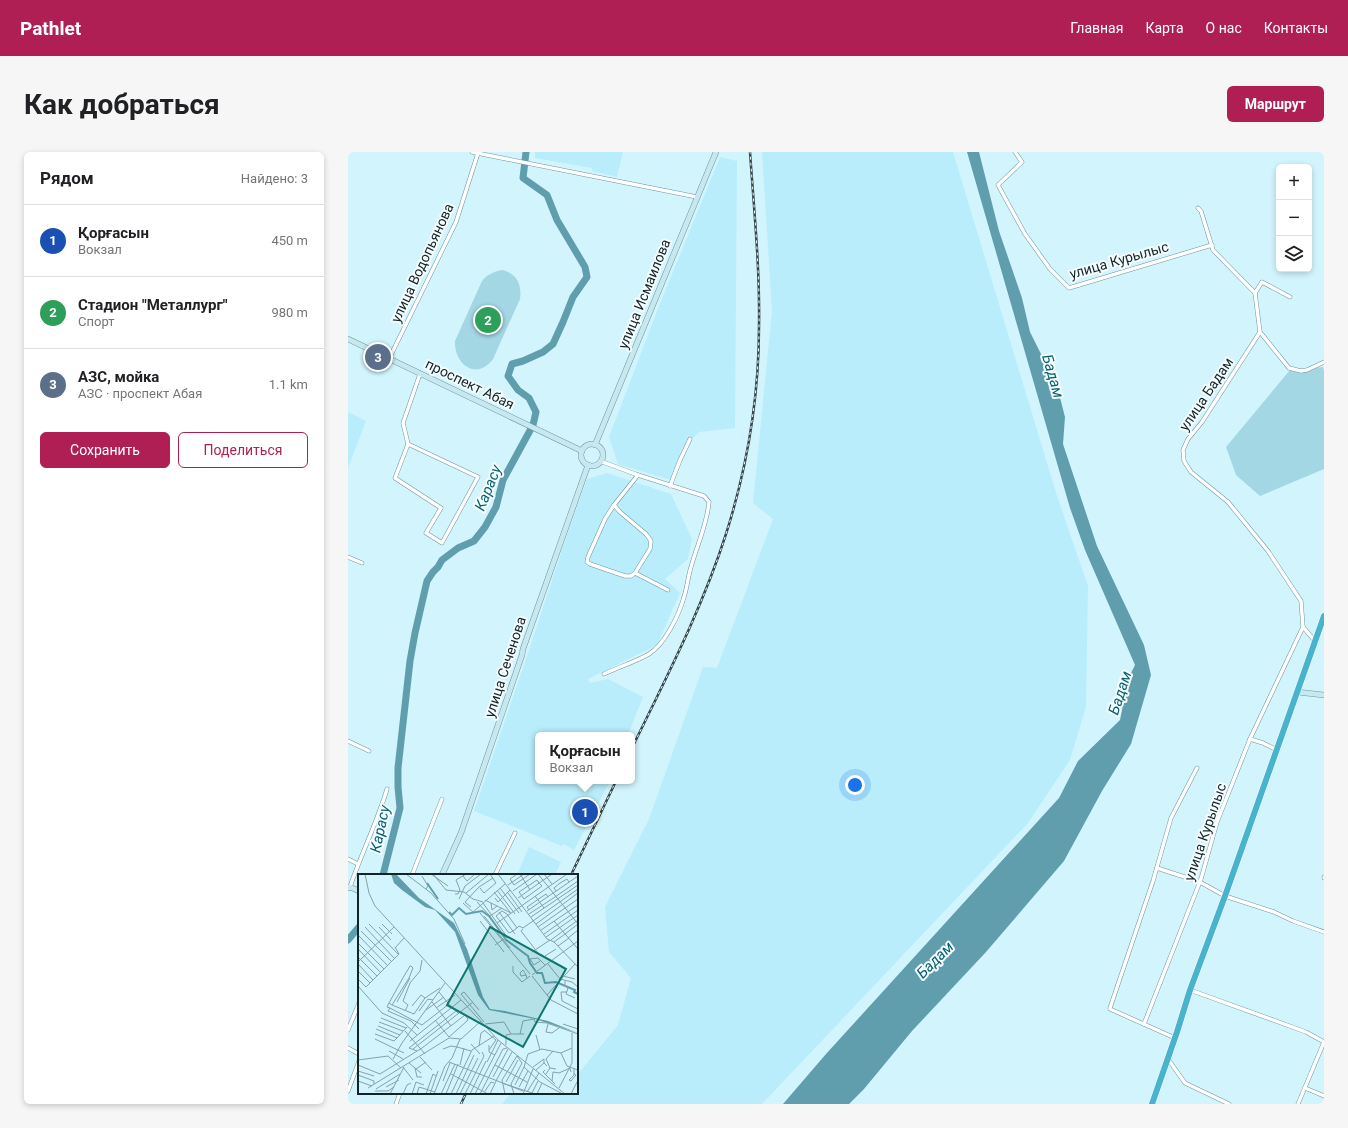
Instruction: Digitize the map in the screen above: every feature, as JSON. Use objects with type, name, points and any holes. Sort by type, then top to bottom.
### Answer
[{"type":"highway","points":[[1152,1104],[1190,990],[1225,896],[1324,616]]},
{"type":"main road","name":"улица Исмаилова","points":[[595,445],[716,152]]},
{"type":"main road","name":"проспект Абая","points":[[348,339],[582,451]]},
{"type":"main road","points":[[587,445],[595,445],[602,452],[600,461],[594,465],[588,465],[582,459],[582,451],[587,445]]},
{"type":"main road","name":"улица Сеченова","points":[[442,874],[461,833],[523,649],[588,465]]},
{"type":"main road","points":[[1297,692],[1324,695]]},
{"type":"street","points":[[472,152],[697,197]]},
{"type":"street","name":"улица Курылыс","points":[[1015,152],[1022,162],[998,185],[1025,234],[1050,269],[1069,288],[1212,244]]},
{"type":"street","name":"улица Водопьянова","points":[[389,359],[456,222],[478,153]]},
{"type":"street","points":[[1198,208],[1201,212],[1213,250],[1255,293],[1260,332],[1289,368],[1301,371],[1307,370],[1324,362]]},
{"type":"street","points":[[1255,293],[1262,282],[1290,297]]},
{"type":"street","name":"улица Бадам","points":[[1260,332],[1202,422],[1188,439],[1183,450],[1184,461],[1191,472],[1228,502],[1268,551],[1301,601],[1302,626]]},
{"type":"street","points":[[408,444],[478,477],[442,543],[426,533],[441,508],[395,478],[408,444],[403,423],[420,374]]},
{"type":"street","points":[[670,486],[690,439]]},
{"type":"street","points":[[600,461],[670,486],[704,496],[709,502],[702,537],[690,568],[684,597],[678,615],[662,643],[650,654],[604,674]]},
{"type":"street","points":[[614,505],[646,534],[651,541],[650,549],[635,573],[631,576],[625,576],[587,562],[606,519],[614,505],[638,475]]},
{"type":"street","points":[[348,557],[362,563]]},
{"type":"street","points":[[635,573],[668,590]]},
{"type":"street","points":[[1302,626],[1315,641]]},
{"type":"street","name":"улица Курылыс","points":[[1144,1024],[1200,882],[1217,822],[1250,739],[1302,626]]},
{"type":"street","points":[[1250,739],[1263,743],[1277,750]]},
{"type":"street","points":[[348,741],[369,751]]},
{"type":"street","points":[[1175,1038],[1110,1008],[1157,868],[1171,818],[1198,768]]},
{"type":"street","points":[[349,887],[384,801],[387,789]]},
{"type":"street","points":[[412,874],[442,799]]},
{"type":"street","points":[[495,874],[514,833]]},
{"type":"street","points":[[348,860],[358,864]]},
{"type":"street","points":[[1157,868],[1200,882],[1225,896],[1274,912],[1292,921],[1324,932]]},
{"type":"street","points":[[1190,990],[1306,1032],[1324,1042],[1298,1104]]},
{"type":"street","points":[[348,1030],[358,1005]]},
{"type":"street","points":[[348,1048],[358,1053]]},
{"type":"street","points":[[1168,1059],[1185,1083],[1229,1104]]},
{"type":"street","points":[[348,1091],[358,1064]]},
{"type":"street","points":[[1305,1088],[1324,1096]]},
{"type":"street","points":[[396,1104],[400,1094]]},
{"type":"shaded area","points":[[535,152],[623,152],[617,177],[592,171],[592,168],[535,158]]},
{"type":"shaded area","points":[[762,152],[953,152],[1057,496],[1088,586],[1086,707],[1070,760],[1028,823],[762,1104],[502,1104],[510,1094],[578,1094],[578,1074],[618,1025],[631,978],[609,952],[605,907],[649,819],[703,667],[717,668],[773,519],[753,503],[772,311]]},
{"type":"shaded area","points":[[720,157],[737,161],[735,428],[699,432],[681,450],[671,480],[618,464],[609,437],[659,306]]},
{"type":"shaded area","points":[[502,270],[511,274],[517,280],[520,289],[520,299],[493,359],[487,366],[480,369],[474,369],[462,363],[458,357],[455,341],[482,281],[491,274]]},
{"type":"shaded area","points":[[1323,367],[1324,469],[1260,496],[1236,475],[1226,447],[1290,370]]},
{"type":"shaded area","points":[[348,412],[366,421],[348,468]]},
{"type":"shaded area","points":[[607,473],[671,494],[692,539],[688,559],[665,579],[680,593],[657,645],[588,679],[590,683],[608,679],[643,697],[629,732],[535,732],[535,784],[608,784],[574,850],[564,844],[562,846],[474,811],[587,479]]},
{"type":"shaded area","points":[[529,847],[561,862],[555,874],[517,874]]},
{"type":"water","name":"Бадам","points":[[967,152],[979,152],[999,231],[1022,298],[1030,332],[1057,386],[1065,417],[1063,444],[1097,546],[1144,645],[1151,675],[1131,744],[1102,791],[1064,861],[986,952],[912,1031],[864,1089],[849,1104],[783,1104],[826,1054],[1059,798],[1078,761],[1120,720],[1128,679],[1135,665],[1085,550],[1070,508]]},
{"type":"waterway","name":"Карасу","points":[[383,874],[400,808],[398,768],[410,661],[427,581],[442,560],[458,548],[474,541],[485,527],[496,507],[503,480],[533,425],[536,412],[529,398],[518,390],[508,376],[512,364],[543,352],[553,344],[573,297],[587,277],[585,267],[557,220],[547,195],[523,178],[526,152]]},
{"type":"waterway","name":"Карасу","points":[[348,940],[358,928]]},
{"type":"railway","points":[[635,742],[683,643],[706,589],[726,534],[746,458],[757,379],[759,326],[758,261],[750,152]]},
{"type":"railway","points":[[571,874],[615,784]]},
{"type":"railway","points":[[461,1104],[466,1094]]},
{"type":"place","name":"Стадион \"Металлург\"","points":[[488,320]]},
{"type":"place","name":"АЗС, мойка","points":[[378,357]]},
{"type":"place","name":"Қорғасын","points":[[585,812]]}]
